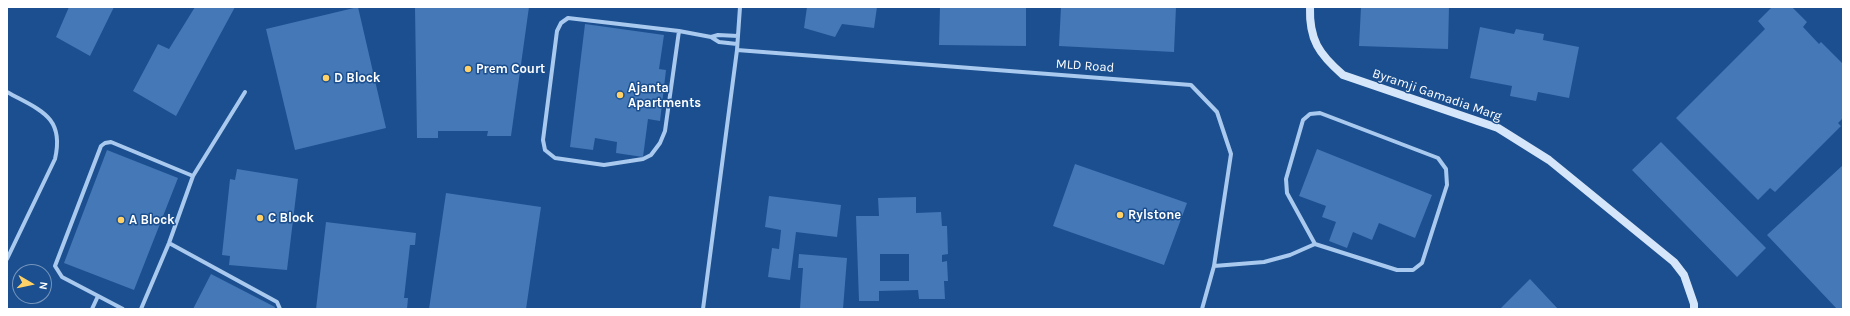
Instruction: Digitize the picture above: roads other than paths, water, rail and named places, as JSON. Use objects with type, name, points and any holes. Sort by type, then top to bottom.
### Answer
[{"type":"street","points":[[703,309],[737,50],[740,7]]},
{"type":"street","name":"Byramji Gamadia Marg","points":[[1310,7],[1314,40],[1325,59],[1343,75],[1498,128],[1549,160],[1674,262],[1684,275],[1694,304],[1694,309]]},
{"type":"street","points":[[679,31],[665,131],[660,143],[651,155],[643,160],[604,165],[555,158],[545,150],[543,140],[557,31],[561,23],[568,18],[679,31],[711,37],[718,42],[737,44]]},
{"type":"street","points":[[711,37],[718,35],[738,36]]},
{"type":"street","name":"MLD Road","points":[[737,50],[1191,84],[1217,112],[1231,154],[1214,266],[1202,309]]},
{"type":"street","points":[[7,92],[44,113],[52,122],[57,131],[58,145],[55,159],[7,259]]},
{"type":"street","points":[[141,309],[169,243],[193,176],[245,92]]},
{"type":"street","points":[[1214,266],[1264,262],[1290,255],[1315,244],[1397,270],[1413,270],[1422,263],[1448,185],[1446,170],[1438,158],[1320,113],[1310,114],[1303,120],[1286,179],[1287,193],[1315,244]]},
{"type":"street","points":[[123,309],[62,277],[55,266],[101,146],[105,143],[111,142],[193,176]]},
{"type":"street","points":[[169,243],[277,302],[280,309]]},
{"type":"street","points":[[92,309],[98,296]]},
{"type":"place","name":"Prem Court","points":[[468,69]]},
{"type":"place","name":"D Block","points":[[326,78]]},
{"type":"place","name":"Ajanta Apartments","points":[[620,95]]},
{"type":"place","name":"Rylstone","points":[[1120,215]]},
{"type":"place","name":"C Block","points":[[260,218]]},
{"type":"place","name":"A Block","points":[[121,220]]}]
